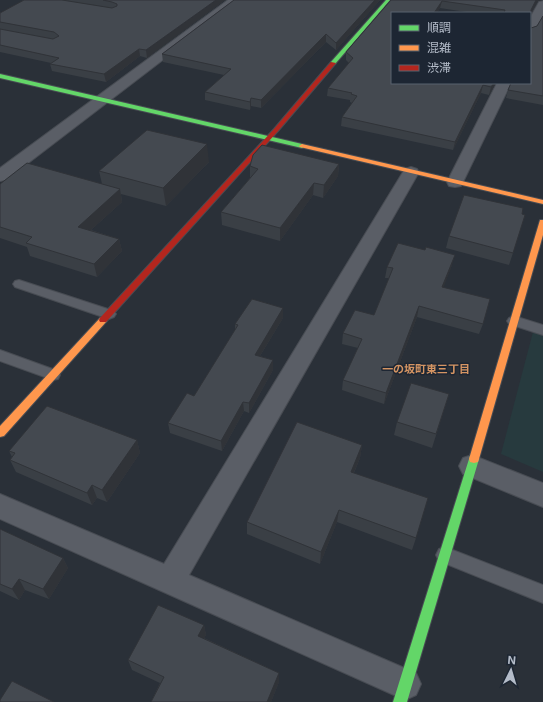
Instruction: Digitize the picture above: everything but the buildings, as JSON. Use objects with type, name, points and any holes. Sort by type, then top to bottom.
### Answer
[{"type":"street","points":[[0,176],[235,0]]},
{"type":"street","points":[[0,433],[268,138],[388,0]]},
{"type":"street","points":[[531,28],[543,4]]},
{"type":"street","points":[[0,76],[543,202]]},
{"type":"street","points":[[455,182],[504,84]]},
{"type":"street","points":[[170,581],[411,172]]},
{"type":"street","points":[[0,506],[170,581],[402,693],[472,466],[543,222]]},
{"type":"street","points":[[472,466],[543,495]]},
{"type":"lane","points":[[19,284],[109,314]]},
{"type":"lane","points":[[514,321],[543,330]]},
{"type":"lane","points":[[0,355],[53,374]]},
{"type":"lane","points":[[444,555],[543,594]]},
{"type":"green space","points":[[533,332],[543,335],[543,472],[501,454]]},
{"type":"traffic: fast","points":[[333,63],[388,0]]},
{"type":"traffic: fast","points":[[0,76],[302,146]]},
{"type":"traffic: fast","points":[[400,702],[474,459]]},
{"type":"traffic: slow","points":[[302,146],[543,202]]},
{"type":"traffic: slow","points":[[474,459],[543,222]]},
{"type":"traffic: slow","points":[[0,433],[103,320]]},
{"type":"traffic: jam","points":[[103,320],[276,130],[333,63]]},
{"type":"district","name":"一の坂町東三丁目","points":[[426,369]]}]
